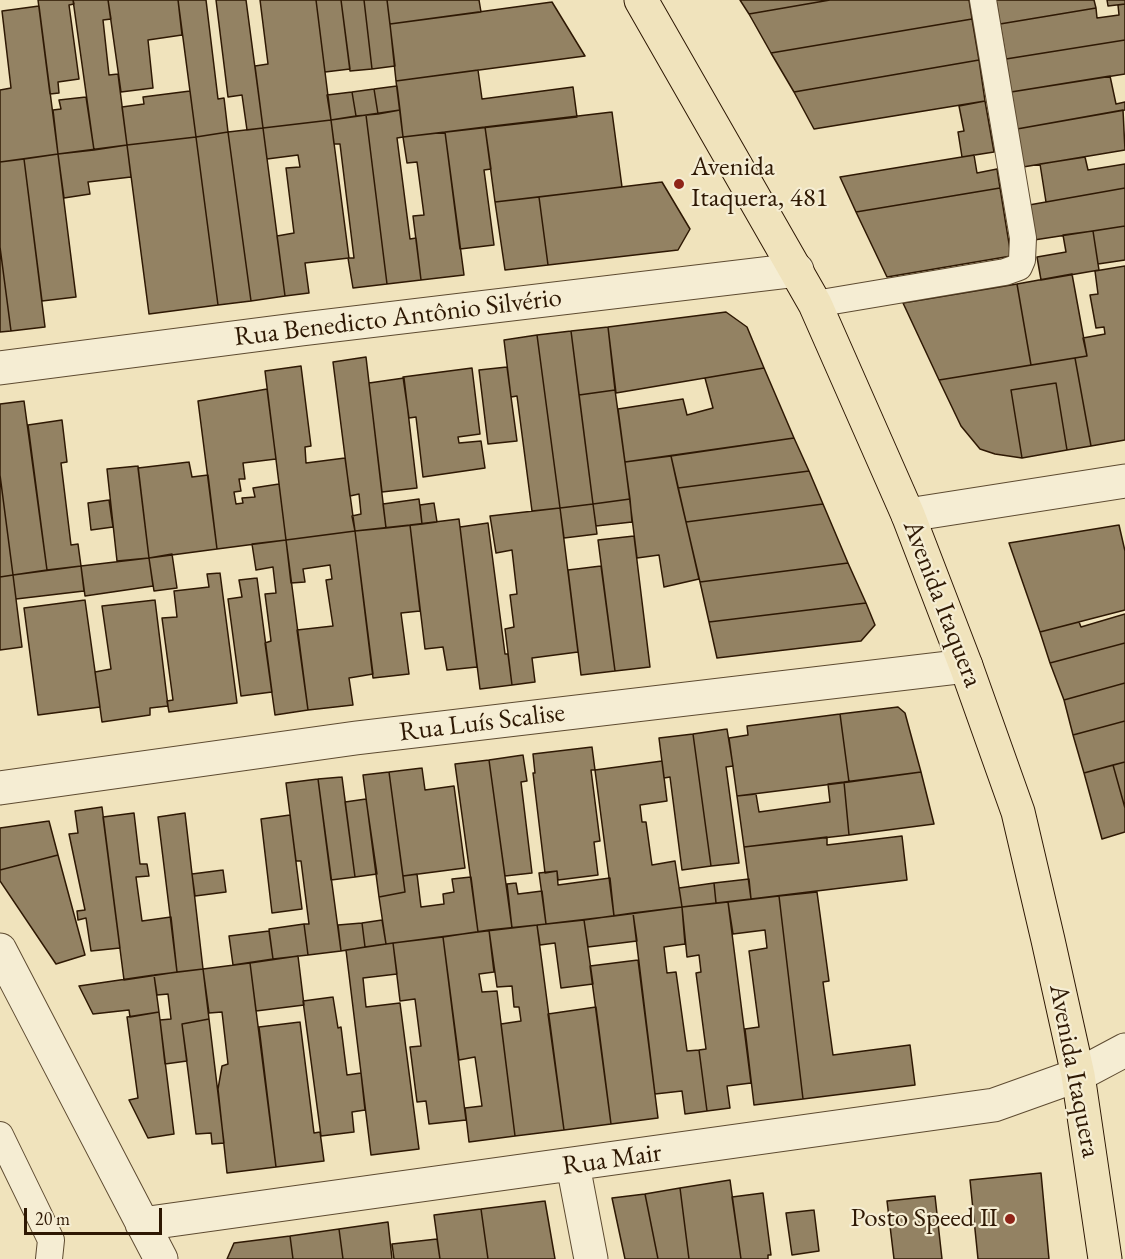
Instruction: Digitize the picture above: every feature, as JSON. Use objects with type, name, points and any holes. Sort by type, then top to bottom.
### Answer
[{"type":"main road","name":"Avenida Itaquera","points":[[641,0],[815,304],[908,515],[966,666],[1018,812],[1078,1076],[1105,1259]]},
{"type":"street","name":"Rua Benedicto Antônio Silvério","points":[[0,368],[314,327],[797,270]]},
{"type":"street","points":[[908,515],[1125,481]]},
{"type":"street","name":"Rua Luís Scalise","points":[[0,788],[356,738],[966,666]]},
{"type":"street","points":[[0,950],[161,1259]]},
{"type":"street","name":"Rua Mair","points":[[142,1224],[994,1105],[1078,1076],[1125,1050]]},
{"type":"street","points":[[573,1165],[591,1259]]},
{"type":"lane","points":[[815,304],[1005,272],[1019,267],[1023,260],[1023,238],[982,0]]},
{"type":"lane","points":[[0,1135],[51,1240],[49,1259]]},
{"type":"building","points":[[38,0],[73,0],[74,4],[69,5],[79,79],[58,82],[59,93],[50,94]]},
{"type":"building","points":[[73,0],[108,0],[111,19],[103,20],[109,75],[118,74],[127,145],[94,150]]},
{"type":"building","points":[[108,0],[178,0],[182,35],[148,40],[153,88],[121,92]]},
{"type":"building","points":[[178,0],[206,0],[218,99],[224,98],[228,132],[196,137]]},
{"type":"building","points":[[216,0],[246,0],[263,128],[247,130],[242,95],[228,97]]},
{"type":"building","points":[[260,0],[316,0],[331,120],[263,128],[255,66],[268,64]]},
{"type":"building","points":[[316,0],[341,0],[350,69],[325,72]]},
{"type":"building","points":[[341,0],[364,0],[372,69],[350,71]]},
{"type":"building","points":[[364,0],[387,0],[395,66],[372,69]]},
{"type":"building","points":[[387,0],[479,0],[481,12],[390,24]]},
{"type":"building","points":[[740,0],[830,0],[749,14]]},
{"type":"building","points":[[830,0],[969,0],[972,19],[771,53],[749,14]]},
{"type":"building","points":[[996,0],[1094,0],[1096,8],[1000,24]]},
{"type":"building","points":[[1107,0],[1125,0],[1125,4],[1108,6]]},
{"type":"building","points":[[552,2],[585,56],[396,81],[390,24]]},
{"type":"building","points":[[1125,4],[1125,40],[1006,59],[1000,24],[1096,8],[1097,18],[1119,15],[1118,5]]},
{"type":"building","points":[[39,6],[58,154],[0,162],[0,90],[11,88],[2,11]]},
{"type":"building","points":[[972,19],[979,60],[794,92],[771,53]]},
{"type":"building","points":[[1125,40],[1125,74],[1011,92],[1006,59]]},
{"type":"building","points":[[979,60],[985,101],[814,129],[794,92]]},
{"type":"building","points":[[478,70],[482,99],[573,87],[577,117],[403,137],[396,81]]},
{"type":"building","points":[[1110,76],[1116,104],[1125,102],[1125,110],[1017,129],[1011,92]]},
{"type":"building","points":[[397,86],[400,110],[378,114],[374,89]]},
{"type":"building","points":[[374,89],[378,114],[356,116],[352,92]]},
{"type":"building","points":[[190,91],[196,137],[127,145],[122,107],[144,104],[143,97]]},
{"type":"building","points":[[352,92],[356,116],[331,120],[327,95]]},
{"type":"building","points":[[86,97],[94,150],[58,154],[53,110],[61,109],[59,100]]},
{"type":"building","points":[[985,101],[994,152],[962,157],[958,132],[964,131],[959,106]]},
{"type":"building","points":[[400,110],[403,137],[397,138],[410,239],[416,238],[421,280],[387,284],[366,115]]},
{"type":"building","points":[[1123,110],[1125,150],[1023,167],[1017,129]]},
{"type":"building","points":[[612,112],[622,187],[495,202],[485,127]]},
{"type":"building","points":[[366,115],[387,284],[353,288],[348,258],[354,258],[340,144],[334,144],[331,120]]},
{"type":"building","points":[[331,120],[349,258],[305,263],[309,293],[285,296],[277,236],[294,233],[286,168],[300,167],[298,155],[267,159],[263,128]]},
{"type":"building","points":[[485,127],[491,169],[484,170],[494,245],[460,249],[445,132]]},
{"type":"building","points":[[263,128],[285,296],[251,301],[228,132]]},
{"type":"building","points":[[228,132],[251,301],[218,305],[196,137]]},
{"type":"building","points":[[445,132],[464,275],[421,280],[413,216],[424,215],[417,162],[407,163],[403,137]]},
{"type":"building","points":[[196,137],[218,305],[149,314],[127,145]]},
{"type":"building","points":[[127,145],[131,177],[88,182],[90,194],[64,198],[58,154]]},
{"type":"building","points":[[58,154],[76,297],[42,301],[24,159]]},
{"type":"building","points":[[974,155],[977,173],[997,169],[1000,188],[856,212],[840,177]]},
{"type":"building","points":[[1085,157],[1088,170],[1125,164],[1125,188],[1046,202],[1040,164]]},
{"type":"building","points":[[24,159],[45,327],[11,331],[0,247],[0,162]]},
{"type":"building","points":[[662,182],[690,229],[678,250],[548,265],[539,197]]},
{"type":"building","points":[[1000,188],[1011,256],[887,277],[856,212]]},
{"type":"building","points":[[1125,188],[1125,226],[1034,240],[1029,205]]},
{"type":"building","points":[[539,197],[548,265],[505,270],[495,202]]},
{"type":"building","points":[[1125,226],[1125,260],[1098,264],[1093,231]]},
{"type":"building","points":[[1093,231],[1099,270],[1041,280],[1037,257],[1066,252],[1063,235]]},
{"type":"building","points":[[0,247],[11,331],[0,332]]},
{"type":"building","points":[[1125,266],[1125,440],[1091,446],[1075,358],[1087,356],[1083,338],[1105,334],[1104,327],[1096,328],[1090,295],[1098,294],[1095,271]]},
{"type":"building","points":[[1072,274],[1087,356],[1031,365],[1017,284]]},
{"type":"building","points":[[1017,284],[1031,365],[939,380],[903,303]]},
{"type":"building","points":[[726,312],[747,327],[764,368],[616,393],[608,327]]},
{"type":"building","points":[[608,327],[615,390],[579,395],[571,331]]},
{"type":"building","points":[[571,331],[593,504],[560,508],[537,335]]},
{"type":"building","points":[[537,335],[560,508],[532,511],[517,396],[511,397],[504,340]]},
{"type":"building","points":[[366,357],[386,528],[355,531],[352,516],[361,514],[359,494],[350,496],[333,362]]},
{"type":"building","points":[[1075,358],[1091,446],[1067,450],[1056,383],[1011,390],[1022,458],[980,449],[961,426],[939,380]]},
{"type":"building","points":[[301,366],[311,446],[305,447],[306,463],[345,458],[355,531],[286,540],[265,371]]},
{"type":"building","points":[[507,367],[517,441],[488,444],[479,370]]},
{"type":"building","points":[[472,368],[480,434],[458,437],[459,443],[481,441],[485,468],[423,477],[416,417],[409,418],[403,377]]},
{"type":"building","points":[[764,368],[794,438],[625,462],[618,409],[683,399],[687,415],[713,408],[705,378]]},
{"type":"building","points":[[404,378],[417,488],[382,492],[369,383]]},
{"type":"building","points":[[1056,383],[1067,450],[1022,458],[1011,390]]},
{"type":"building","points":[[267,389],[276,459],[243,463],[245,479],[239,479],[241,491],[234,492],[236,504],[243,503],[242,498],[255,497],[253,488],[279,484],[286,540],[217,549],[198,401]]},
{"type":"building","points":[[615,390],[630,499],[593,504],[579,395]]},
{"type":"building","points":[[24,401],[47,570],[13,575],[0,475],[0,404]]},
{"type":"building","points":[[62,420],[67,462],[61,463],[71,545],[78,544],[81,566],[47,570],[28,425]]},
{"type":"building","points":[[794,438],[809,471],[678,488],[671,456]]},
{"type":"building","points":[[671,456],[699,579],[664,587],[659,555],[637,558],[625,462]]},
{"type":"building","points":[[189,462],[192,477],[208,475],[217,549],[149,558],[138,468]]},
{"type":"building","points":[[138,466],[149,558],[117,561],[107,469]]},
{"type":"building","points":[[809,471],[823,504],[686,522],[678,488]]},
{"type":"building","points":[[0,475],[13,575],[0,577]]},
{"type":"building","points":[[419,499],[422,524],[386,528],[383,504]]},
{"type":"building","points":[[630,499],[632,522],[596,526],[593,504]]},
{"type":"building","points":[[109,500],[113,527],[91,530],[88,503]]},
{"type":"building","points":[[434,503],[437,522],[422,524],[420,505]]},
{"type":"building","points":[[593,504],[597,534],[564,538],[560,508]]},
{"type":"building","points":[[823,504],[848,563],[700,582],[686,522]]},
{"type":"building","points":[[560,508],[578,652],[532,658],[535,682],[512,685],[505,629],[514,627],[510,595],[517,594],[512,550],[496,553],[490,516]]},
{"type":"building","points":[[459,519],[477,667],[447,670],[443,647],[425,649],[410,525]]},
{"type":"building","points":[[488,523],[505,654],[508,654],[512,685],[480,689],[460,527]]},
{"type":"building","points":[[410,525],[420,611],[401,613],[409,674],[373,678],[355,531]]},
{"type":"building","points":[[1119,525],[1125,551],[1125,610],[1040,632],[1009,543]]},
{"type":"building","points":[[355,531],[373,674],[349,678],[353,705],[308,710],[297,630],[333,626],[326,580],[332,579],[330,565],[303,569],[305,582],[291,583],[286,540]]},
{"type":"building","points":[[634,536],[650,667],[615,671],[598,540]]},
{"type":"building","points":[[286,540],[308,710],[275,715],[265,643],[271,641],[265,594],[276,593],[273,567],[256,570],[252,544]]},
{"type":"building","points":[[172,554],[177,588],[154,591],[149,558]]},
{"type":"building","points":[[149,558],[153,586],[85,596],[81,566]]},
{"type":"building","points":[[848,563],[866,603],[709,622],[700,582]]},
{"type":"building","points":[[81,566],[84,591],[16,599],[13,575]]},
{"type":"building","points":[[601,566],[615,671],[581,675],[568,570]]},
{"type":"building","points":[[220,573],[237,703],[169,712],[167,701],[173,700],[162,618],[177,617],[174,591],[209,587],[207,574]]},
{"type":"building","points":[[13,575],[22,647],[0,650],[0,577]]},
{"type":"building","points":[[257,578],[272,692],[241,696],[228,599],[242,597],[239,580]]},
{"type":"building","points":[[85,600],[100,707],[38,715],[24,608]]},
{"type":"building","points":[[155,600],[168,706],[150,708],[150,715],[102,722],[95,672],[111,669],[102,606]]},
{"type":"building","points":[[866,603],[875,625],[861,641],[717,658],[709,622]]},
{"type":"building","points":[[1125,614],[1125,643],[1050,663],[1040,632],[1079,622],[1081,627]]},
{"type":"building","points":[[1125,643],[1125,683],[1064,700],[1050,663]]},
{"type":"building","points":[[1125,683],[1125,721],[1073,735],[1064,700]]},
{"type":"building","points":[[898,707],[905,713],[921,772],[849,782],[840,714]]},
{"type":"building","points":[[840,714],[849,782],[737,796],[729,738],[748,735],[747,726]]},
{"type":"building","points":[[1125,721],[1125,762],[1084,773],[1073,735]]},
{"type":"building","points":[[727,729],[733,766],[726,767],[739,863],[711,866],[693,734]]},
{"type":"building","points":[[693,734],[711,866],[682,870],[670,777],[664,778],[659,738]]},
{"type":"building","points":[[592,747],[595,770],[591,770],[600,841],[594,842],[598,875],[558,880],[557,871],[545,873],[533,773],[535,773],[533,754]]},
{"type":"building","points":[[523,755],[527,781],[521,782],[532,873],[505,876],[489,760]]},
{"type":"building","points":[[489,760],[512,928],[478,932],[455,764]]},
{"type":"building","points":[[662,761],[667,801],[640,805],[642,822],[646,822],[652,865],[675,861],[682,907],[614,916],[595,770]]},
{"type":"building","points":[[1125,762],[1125,808],[1113,765]]},
{"type":"building","points":[[1113,765],[1125,808],[1125,832],[1102,839],[1084,773]]},
{"type":"building","points":[[422,768],[425,790],[454,786],[465,868],[403,876],[389,772]]},
{"type":"building","points":[[389,772],[405,892],[379,897],[363,775]]},
{"type":"building","points":[[921,772],[934,824],[849,835],[844,782]]},
{"type":"building","points":[[342,777],[355,877],[331,880],[318,779]]},
{"type":"building","points":[[318,779],[341,951],[308,955],[304,924],[309,924],[301,861],[296,861],[286,783]]},
{"type":"building","points":[[844,782],[849,835],[744,847],[737,796],[756,794],[759,812],[830,802],[828,784]]},
{"type":"building","points":[[366,799],[377,874],[355,877],[345,802]]},
{"type":"building","points":[[102,807],[120,948],[91,951],[86,918],[78,920],[77,911],[85,910],[69,834],[78,833],[75,811]]},
{"type":"building","points":[[134,813],[140,864],[147,864],[149,876],[136,877],[142,921],[171,917],[177,972],[124,980],[103,817]]},
{"type":"building","points":[[185,813],[203,969],[177,972],[158,817]]},
{"type":"building","points":[[290,815],[302,909],[272,913],[261,819]]},
{"type":"building","points":[[49,821],[58,855],[0,870],[0,828]]},
{"type":"building","points":[[902,836],[907,880],[751,899],[744,847],[827,837],[827,845]]},
{"type":"building","points":[[58,855],[85,955],[56,964],[0,881],[0,870]]},
{"type":"building","points":[[223,870],[226,892],[195,896],[192,874]]},
{"type":"building","points":[[557,871],[558,885],[610,878],[614,916],[546,924],[539,873]]},
{"type":"building","points":[[417,874],[421,907],[444,904],[443,894],[454,892],[452,879],[471,877],[478,932],[386,944],[379,897],[405,892],[403,876]]},
{"type":"building","points":[[749,879],[751,899],[716,903],[714,883]]},
{"type":"building","points":[[516,883],[518,894],[542,891],[546,924],[512,928],[507,884]]},
{"type":"building","points":[[714,883],[716,903],[682,907],[679,888]]},
{"type":"building","points":[[817,892],[829,981],[823,982],[833,1055],[910,1045],[915,1085],[803,1099],[779,896]]},
{"type":"building","points":[[779,896],[803,1099],[754,1105],[745,1029],[759,1027],[749,951],[767,948],[765,930],[733,934],[728,902]]},
{"type":"building","points":[[728,902],[751,1083],[727,1086],[730,1108],[707,1111],[699,1050],[706,1049],[696,973],[701,972],[699,955],[687,957],[682,907]]},
{"type":"building","points":[[682,907],[685,944],[664,947],[667,973],[676,972],[687,1051],[699,1050],[707,1111],[685,1114],[682,1091],[655,1094],[633,913]]},
{"type":"building","points":[[633,913],[637,941],[588,947],[584,920]]},
{"type":"building","points":[[382,920],[386,944],[365,947],[362,923]]},
{"type":"building","points":[[584,920],[593,984],[561,988],[555,943],[540,945],[537,925]]},
{"type":"building","points":[[362,923],[365,947],[341,951],[338,925]]},
{"type":"building","points":[[304,924],[308,955],[273,959],[269,929]]},
{"type":"building","points":[[537,925],[564,1130],[515,1136],[501,1024],[521,1021],[519,1007],[514,1007],[512,986],[497,987],[489,930]]},
{"type":"building","points":[[489,930],[494,972],[479,974],[482,992],[497,991],[515,1136],[469,1142],[465,1108],[482,1106],[475,1057],[459,1060],[443,937]]},
{"type":"building","points":[[269,931],[273,959],[233,965],[229,936]]},
{"type":"building","points":[[443,937],[466,1120],[429,1124],[426,1101],[417,1102],[410,1047],[421,1046],[415,999],[400,1001],[393,943]]},
{"type":"building","points":[[393,943],[397,974],[363,978],[366,1007],[400,1003],[419,1149],[371,1155],[346,950]]},
{"type":"building","points":[[298,956],[304,1005],[256,1011],[250,963]]},
{"type":"building","points":[[638,960],[658,1118],[611,1124],[590,966]]},
{"type":"building","points":[[250,963],[276,1167],[227,1173],[218,1089],[222,1066],[228,1064],[222,1012],[209,1013],[203,969]]},
{"type":"building","points":[[203,969],[209,1019],[182,1024],[187,1061],[165,1064],[160,1020],[171,1019],[168,994],[157,995],[154,975]]},
{"type":"building","points":[[154,975],[159,1012],[130,1017],[129,1010],[93,1014],[79,986]]},
{"type":"building","points":[[333,997],[338,1028],[341,1027],[347,1075],[361,1073],[365,1110],[352,1112],[354,1132],[321,1136],[303,1001]]},
{"type":"building","points":[[596,1007],[611,1124],[564,1130],[548,1014]]},
{"type":"building","points":[[159,1012],[174,1134],[148,1138],[129,1100],[138,1098],[127,1017]]},
{"type":"building","points":[[209,1019],[224,1143],[212,1144],[211,1133],[196,1134],[182,1024]]},
{"type":"building","points":[[300,1022],[314,1133],[320,1132],[324,1161],[276,1167],[259,1027]]},
{"type":"building","name":"Posto Speed II","points":[[1041,1173],[1049,1259],[978,1259],[970,1180]]},
{"type":"building","points":[[730,1180],[741,1259],[689,1259],[680,1188]]},
{"type":"building","points":[[680,1188],[689,1259],[658,1259],[645,1194]]},
{"type":"building","points":[[763,1193],[771,1255],[768,1255],[768,1259],[741,1259],[732,1197]]},
{"type":"building","points":[[645,1194],[658,1259],[625,1259],[612,1198]]},
{"type":"building","points":[[935,1196],[942,1259],[894,1259],[887,1201]]},
{"type":"building","points":[[545,1201],[555,1259],[488,1259],[481,1209]]},
{"type":"building","points":[[481,1209],[488,1259],[440,1259],[434,1215]]},
{"type":"building","points":[[814,1210],[819,1251],[792,1255],[786,1213]]},
{"type":"building","points":[[388,1222],[392,1259],[343,1259],[339,1229]]},
{"type":"building","points":[[339,1229],[343,1259],[293,1259],[290,1236]]},
{"type":"building","points":[[290,1236],[293,1259],[227,1259],[234,1243]]},
{"type":"building","points":[[437,1239],[440,1259],[394,1259],[392,1244]]},
{"type":"place","name":"Avenida Itaquera, 481","points":[[679,184]]},
{"type":"place","name":"Posto Speed II","points":[[1010,1219]]}]
